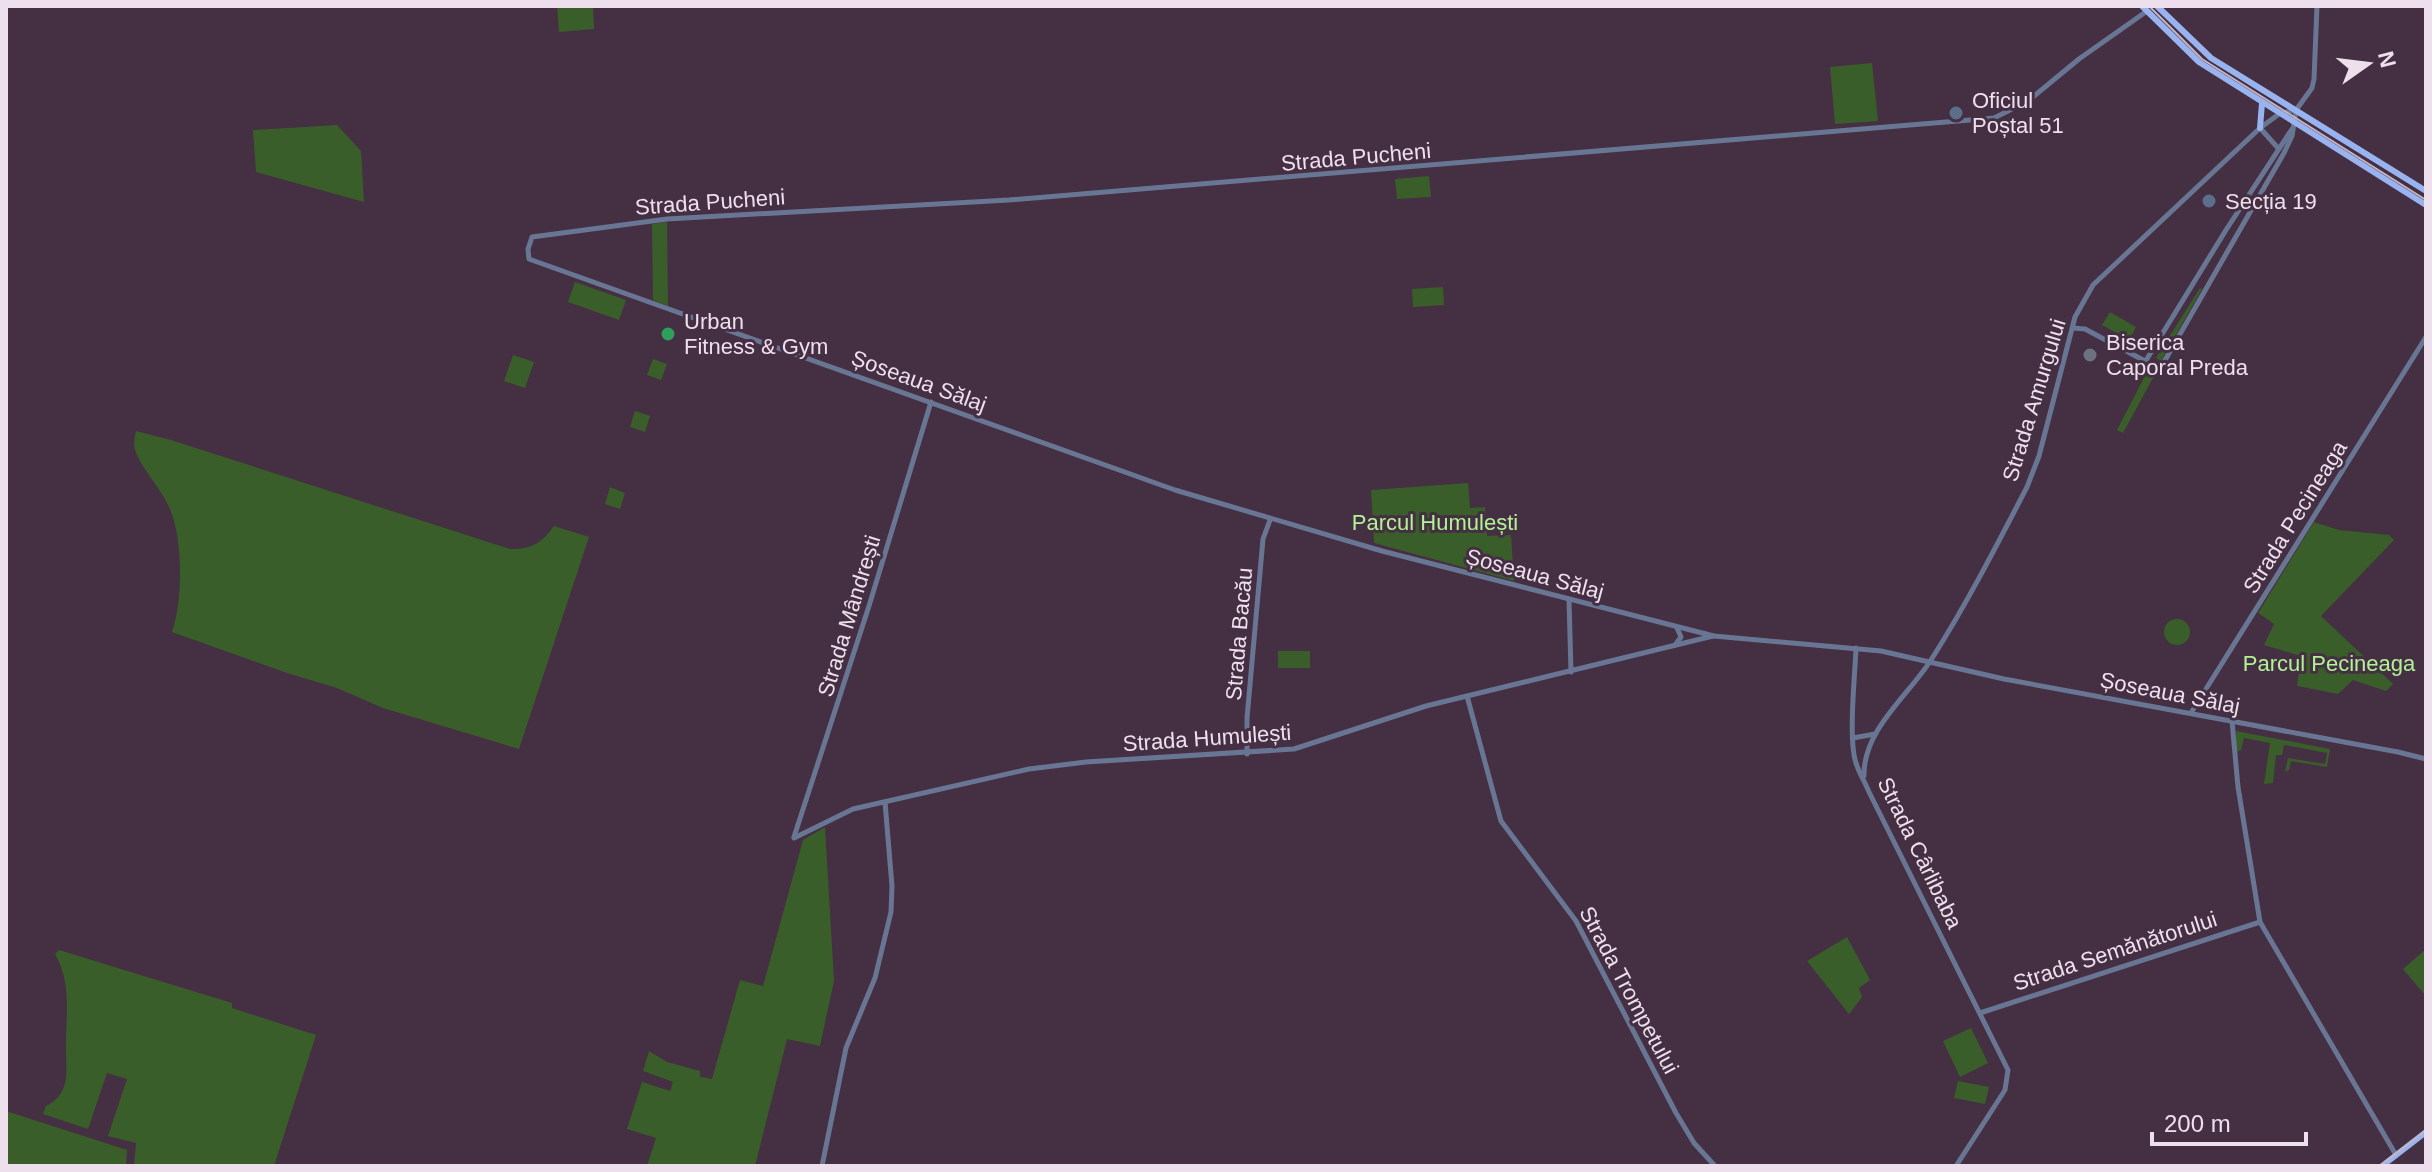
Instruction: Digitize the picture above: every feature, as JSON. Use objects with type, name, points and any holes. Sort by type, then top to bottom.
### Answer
[{"type":"main road","points":[[2157,6],[2211,58],[2426,191]]},
{"type":"main road","points":[[2145,8],[2199,62],[2293,126],[2426,205]]},
{"type":"main road","points":[[2260,128],[2262,103]]},
{"type":"main road","points":[[2382,1166],[2426,1132]]},
{"type":"street","points":[[2073,328],[2085,329],[2160,369],[2291,138],[2296,110],[2312,88],[2314,79],[2317,6]]},
{"type":"street","name":"Strada Pucheni","points":[[529,259],[532,237],[673,218],[984,202],[1994,118],[2028,101],[2145,8]]},
{"type":"street","points":[[2279,114],[2296,110]]},
{"type":"street","name":"Strada Amurgului","points":[[1864,776],[1865,760],[1876,734],[1930,662],[2031,479],[2077,313],[2100,277],[2260,128],[2279,114]]},
{"type":"street","points":[[2145,362],[2293,126]]},
{"type":"street","points":[[2260,128],[2278,148]]},
{"type":"street","points":[[2258,180],[2266,186]]},
{"type":"street","points":[[2231,222],[2241,228]]},
{"type":"street","name":"Șoseaua Sălaj","points":[[529,259],[1146,480],[1270,520],[1569,600],[1714,636],[1856,648],[2426,759]]},
{"type":"street","points":[[2195,280],[2207,287]]},
{"type":"street","name":"Strada Pecineaga","points":[[2191,713],[2426,337]]},
{"type":"street","name":"Strada Mândrești","points":[[794,838],[931,402]]},
{"type":"street","name":"Strada Bacău","points":[[1247,754],[1247,718],[1263,539],[1270,520]]},
{"type":"street","points":[[1569,600],[1571,672]]},
{"type":"street","points":[[1674,626],[1681,634],[1681,640],[1674,646]]},
{"type":"street","name":"Strada Humulești","points":[[794,838],[842,813],[1051,765],[1300,748],[1426,706],[1714,636]]},
{"type":"street","name":"Strada Cârlibaba","points":[[1856,648],[1855,760],[2009,1074],[2007,1086],[1956,1166]]},
{"type":"street","name":"Strada Trompetului","points":[[1467,696],[1503,825],[1572,915],[1676,1113],[1694,1143],[1715,1166]]},
{"type":"street","points":[[2232,721],[2237,776],[2260,922],[2396,1155]]},
{"type":"street","points":[[1853,738],[1876,734]]},
{"type":"street","points":[[822,1166],[844,1055],[875,978],[892,903],[885,802]]},
{"type":"street","name":"Strada Semănătorului","points":[[1980,1013],[2236,927],[2260,922]]},
{"type":"green space","points":[[557,6],[593,6],[594,29],[559,32]]},
{"type":"green space","points":[[1872,63],[1878,121],[1835,124],[1830,67]]},
{"type":"green space","points":[[337,125],[361,151],[364,202],[256,172],[253,130]]},
{"type":"green space","points":[[1429,176],[1431,197],[1397,199],[1395,179]]},
{"type":"green space","points":[[667,222],[668,306],[653,300],[652,224]]},
{"type":"green space","points":[[575,282],[626,300],[619,320],[568,302]]},
{"type":"green space","points":[[1443,287],[1444,305],[1413,307],[1412,289]]},
{"type":"green space","points":[[2202,289],[2161,361],[2156,358]]},
{"type":"green space","points":[[2110,312],[2136,327],[2129,340],[2102,325]]},
{"type":"green space","points":[[513,355],[534,362],[525,388],[504,381]]},
{"type":"green space","points":[[653,359],[667,364],[661,380],[647,375]]},
{"type":"green space","points":[[2147,372],[2154,376],[2123,433],[2117,430]]},
{"type":"green space","points":[[635,411],[650,416],[645,432],[630,427]]},
{"type":"green space","points":[[136,431],[510,549],[536,544],[554,526],[589,537],[519,749],[383,708],[337,688],[172,632],[180,587],[177,537],[170,509],[135,450]]},
{"type":"green space","name":"Parcul Humulești","points":[[1468,483],[1470,508],[1485,507],[1487,536],[1511,535],[1514,581],[1374,543],[1371,490]]},
{"type":"green space","points":[[610,487],[625,493],[620,509],[605,504]]},
{"type":"green space","name":"Parcul Pecineaga","points":[[2314,522],[2339,530],[2389,535],[2394,540],[2321,616],[2393,684],[2386,691],[2353,680],[2338,694],[2297,686],[2301,656],[2264,645],[2274,624],[2258,613]]},
{"type":"green space","points":[[2177,619],[2186,623],[2190,632],[2186,641],[2177,645],[2168,641],[2164,632],[2168,623]]},
{"type":"green space","points":[[1278,651],[1310,651],[1310,668],[1278,668]]},
{"type":"green space","points":[[2236,731],[2330,749],[2327,767],[2291,761],[2289,770],[2285,772],[2288,758],[2325,764],[2327,753],[2284,745],[2282,755],[2276,755],[2273,783],[2264,784],[2270,743],[2244,738],[2241,750],[2236,752]]},
{"type":"green space","points":[[825,827],[834,981],[820,1046],[787,1039],[755,1166],[647,1166],[656,1138],[627,1129],[642,1082],[670,1091],[673,1082],[643,1071],[649,1051],[667,1062],[700,1071],[700,1077],[712,1079],[740,980],[763,986],[803,840]]},
{"type":"green space","points":[[1847,937],[1870,980],[1859,988],[1862,997],[1849,1014],[1807,961]]},
{"type":"green space","points":[[2426,949],[2426,996],[2403,969]]},
{"type":"green space","points":[[59,950],[232,1003],[232,1008],[316,1035],[274,1166],[134,1166],[136,1143],[108,1136],[127,1079],[107,1073],[88,1129],[43,1114],[46,1106],[62,1092],[66,1076],[67,1002],[61,966],[55,954]]},
{"type":"green space","points":[[1971,1028],[1988,1063],[1960,1077],[1943,1041]]},
{"type":"green space","points":[[1958,1081],[1989,1087],[1985,1104],[1954,1098]]},
{"type":"green space","points":[[6,1111],[127,1150],[126,1166],[6,1166]]},
{"type":"tram line","points":[[2149,6],[2202,59],[2426,200]]},
{"type":"tram line","points":[[2380,1166],[2426,1130]]},
{"type":"place","name":"Oficiul Poștal 51","points":[[1956,113]]},
{"type":"place","name":"Secția 19","points":[[2209,201]]},
{"type":"place","name":"Urban Fitness & Gym","points":[[668,334]]},
{"type":"place","name":"Biserica Caporal Preda","points":[[2090,355]]}]
